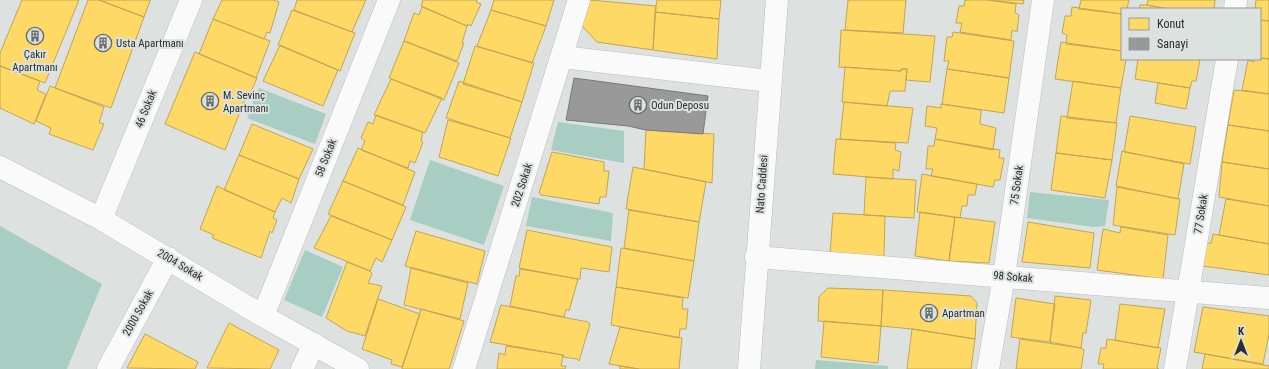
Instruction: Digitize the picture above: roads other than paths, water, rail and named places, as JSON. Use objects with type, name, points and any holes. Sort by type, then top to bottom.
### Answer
[{"type":"street","name":"46 Sokak","points":[[101,219],[191,0]]},
{"type":"street","name":"58 Sokak","points":[[264,316],[389,0]]},
{"type":"street","name":"202 Sokak","points":[[464,369],[579,0]]},
{"type":"street","name":"Nato Caddesi","points":[[749,369],[769,81],[777,0]]},
{"type":"street","name":"75 Sokak","points":[[988,369],[1004,276],[1043,0]]},
{"type":"street","points":[[562,57],[769,81]]},
{"type":"street","name":"77 Sokak","points":[[1175,369],[1227,60]]},
{"type":"street","name":"2004 Sokak","points":[[0,167],[101,219],[264,316],[358,369]]},
{"type":"street","name":"98 Sokak","points":[[756,257],[1269,298]]},
{"type":"street","name":"2000 Sokak","points":[[108,369],[168,258]]},
{"type":"street","points":[[302,369],[314,344]]},
{"type":"place","name":"Çakır Apartmanı","points":[[35,36]]},
{"type":"place","name":"Usta Apartmanı","points":[[103,43]]},
{"type":"place","name":"M. Sevinç Apartmanı","points":[[210,101]]},
{"type":"place","name":"Odun Deposu","points":[[638,105]]},
{"type":"place","name":"Apartman","points":[[929,313]]}]
